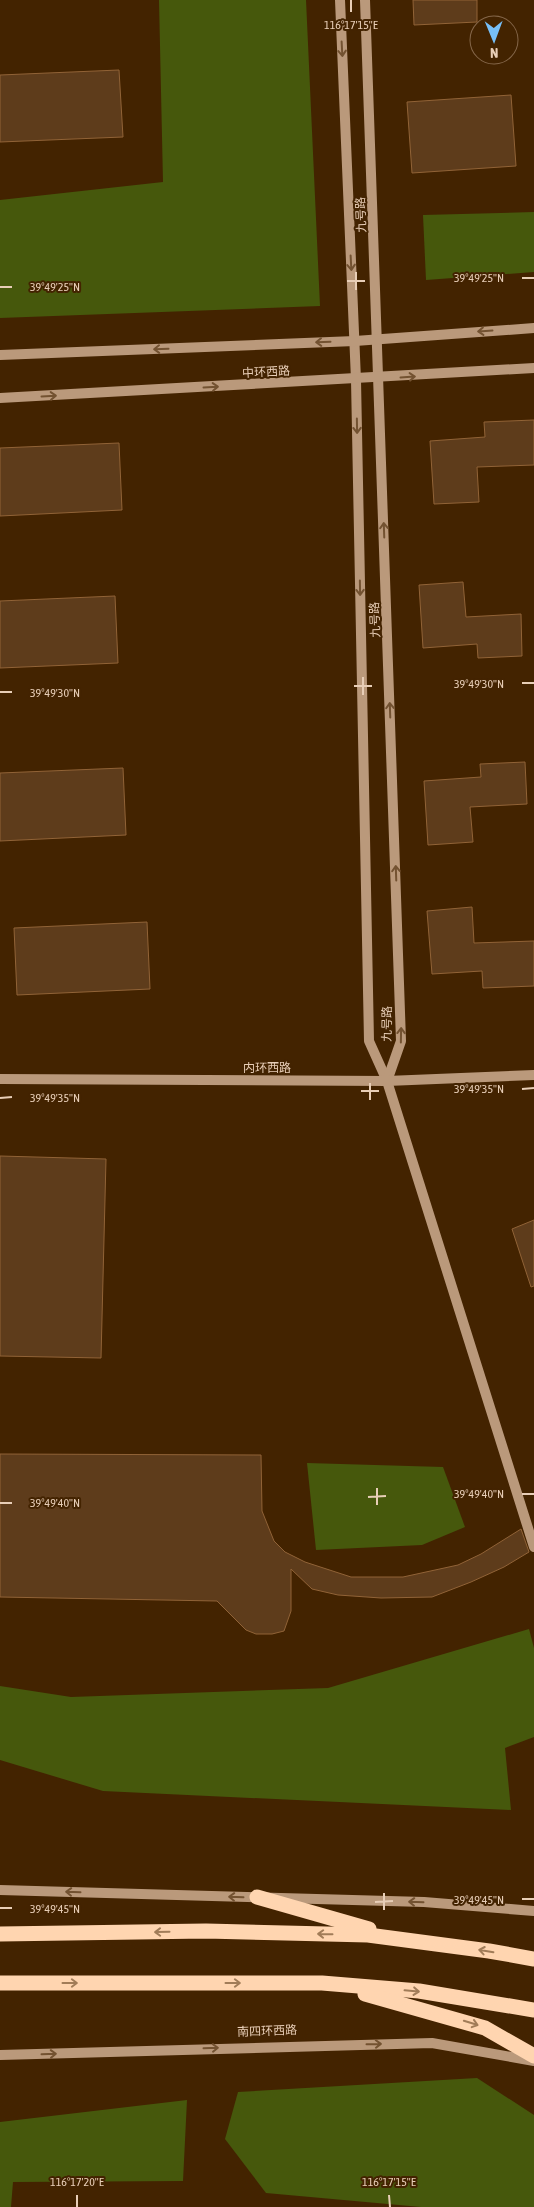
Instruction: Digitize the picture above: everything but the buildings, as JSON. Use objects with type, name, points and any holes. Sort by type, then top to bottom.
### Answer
[{"type":"highway","points":[[257,1897],[409,1940]]},
{"type":"highway","points":[[0,1934],[206,1931],[368,1935],[534,1959]]},
{"type":"highway","points":[[0,1984],[322,1983],[419,1991],[534,2010]]},
{"type":"highway","points":[[322,1983],[485,2028],[534,2056]]},
{"type":"street","name":"九号路","points":[[340,0],[355,341],[369,1041],[388,1081]]},
{"type":"street","name":"九号路","points":[[365,0],[401,1041],[388,1081]]},
{"type":"street","points":[[0,355],[355,341],[534,328]]},
{"type":"street","name":"中环西路","points":[[0,398],[356,380],[534,368]]},
{"type":"street","name":"内环西路","points":[[0,1079],[388,1081],[534,1074]]},
{"type":"street","points":[[388,1081],[534,1547]]},
{"type":"street","points":[[0,1890],[424,1902],[534,1910]]},
{"type":"street","name":"南四环西路","points":[[0,2055],[432,2043],[534,2061]]},
{"type":"green space","points":[[159,0],[306,0],[320,306],[0,318],[0,200],[163,182]]},
{"type":"green space","points":[[534,212],[534,272],[426,280],[423,215]]},
{"type":"green space","points":[[307,1463],[443,1467],[465,1527],[422,1545],[316,1550]]},
{"type":"green space","points":[[529,1629],[534,1648],[534,1737],[505,1748],[511,1810],[103,1791],[0,1760],[0,1686],[71,1697],[328,1688]]},
{"type":"green space","points":[[477,2078],[534,2115],[534,2207],[421,2207],[266,2193],[225,2139],[238,2092]]},
{"type":"green space","points":[[187,2100],[183,2181],[13,2182],[11,2207],[0,2207],[0,2122]]}]
